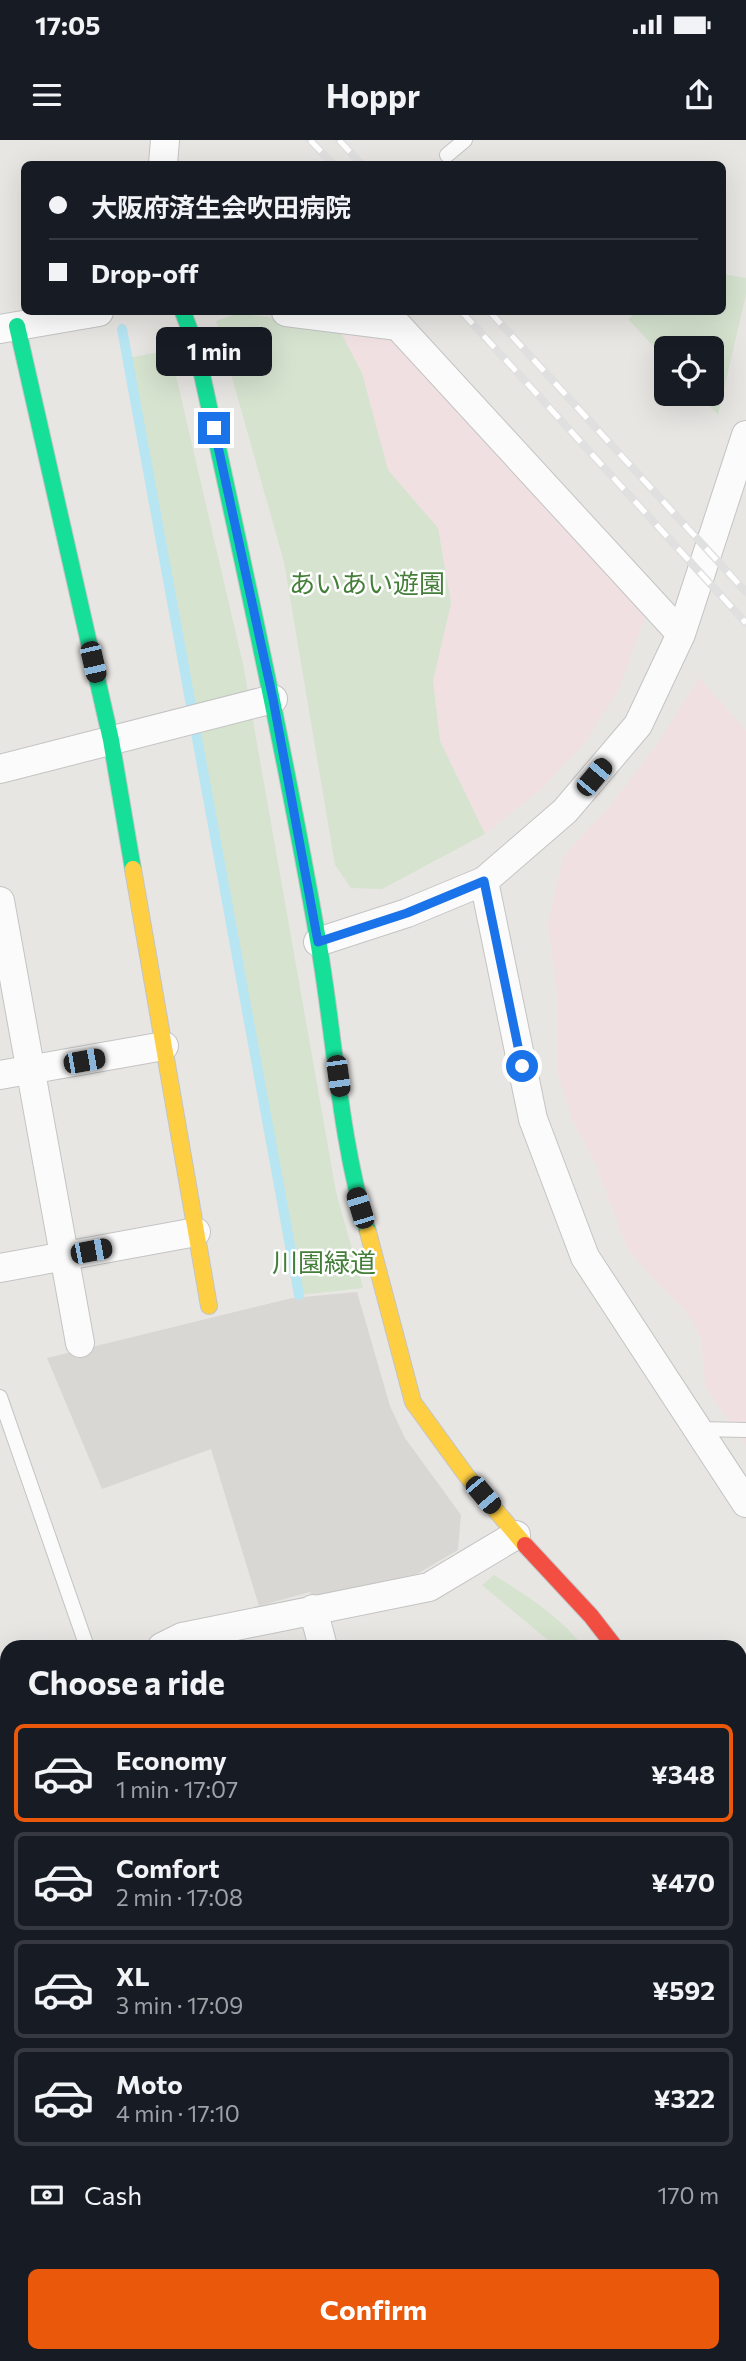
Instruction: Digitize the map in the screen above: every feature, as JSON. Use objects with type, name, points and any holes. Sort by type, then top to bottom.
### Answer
[{"type":"street","points":[[82,315],[8,328],[111,740],[209,1307]]},
{"type":"street","points":[[184,315],[196,347],[273,699],[318,942],[353,1184],[389,1304],[413,1402],[466,1475],[516,1535],[592,1616],[610,1640]]},
{"type":"street","points":[[310,315],[398,326],[681,634]]},
{"type":"street","points":[[318,942],[407,913],[484,881],[565,811],[638,725],[681,634],[746,435]]},
{"type":"street","points":[[0,769],[273,699]]},
{"type":"street","points":[[484,881],[533,1119],[586,1257],[695,1429],[746,1503]]},
{"type":"street","points":[[0,901],[80,1343]]},
{"type":"street","points":[[0,1075],[164,1046]]},
{"type":"street","points":[[0,1268],[196,1232]]},
{"type":"street","points":[[188,1640],[313,1609],[429,1587],[516,1535]]},
{"type":"street","points":[[313,1609],[321,1640]]},
{"type":"lane","points":[[447,155],[465,140]]},
{"type":"lane","points":[[0,1397],[85,1640]]},
{"type":"lane","points":[[695,1429],[746,1430]]},
{"type":"shaded area","points":[[338,327],[392,337],[645,617],[617,693],[583,745],[540,790],[485,834],[440,741],[433,681],[451,603],[438,528],[388,470],[362,373]]},
{"type":"shaded area","points":[[699,678],[746,730],[746,1446],[705,1386],[701,1337],[684,1309],[650,1276],[627,1248],[596,1165],[573,1121],[558,1074],[558,995],[548,927],[563,856],[607,810],[658,743]]},
{"type":"shaded area","points":[[357,1292],[390,1406],[405,1438],[461,1515],[458,1550],[417,1574],[311,1597],[310,1592],[259,1606],[211,1449],[102,1489],[47,1358],[292,1298]]},
{"type":"green space","points":[[726,275],[746,278],[746,294],[724,389],[724,336],[654,336],[654,347],[628,319],[633,315],[726,315]]},
{"type":"green space","name":"あいあい遊園","points":[[232,315],[252,315],[338,327],[362,373],[388,470],[438,528],[451,603],[433,681],[440,741],[485,834],[382,889],[351,888],[335,865],[284,562],[216,321]]},
{"type":"green space","name":"川園緑道","points":[[170,350],[243,664],[336,1192],[363,1288],[299,1295],[128,358]]},
{"type":"green space","points":[[709,406],[720,406],[718,415]]},
{"type":"green space","points":[[494,1575],[530,1598],[577,1640],[548,1640],[482,1585]]},
{"type":"waterway","points":[[122,329],[299,1295]]},
{"type":"railway","points":[[310,140],[330,161]]},
{"type":"railway","points":[[339,140],[358,161]]},
{"type":"railway","points":[[465,315],[746,623]]},
{"type":"railway","points":[[493,315],[746,592]]},
{"type":"traffic: fast","points":[[184,315],[196,347],[275,717],[318,940],[350,1160],[368,1232]]},
{"type":"traffic: fast","points":[[17,326],[111,740],[133,869]]},
{"type":"traffic: slow","points":[[133,869],[209,1306]]},
{"type":"traffic: slow","points":[[368,1232],[413,1402],[466,1475],[525,1545]]},
{"type":"traffic: jam","points":[[525,1545],[610,1640]]},
{"type":"route","points":[[214,428],[273,699],[318,942],[407,913],[484,881],[522,1066]]}]
